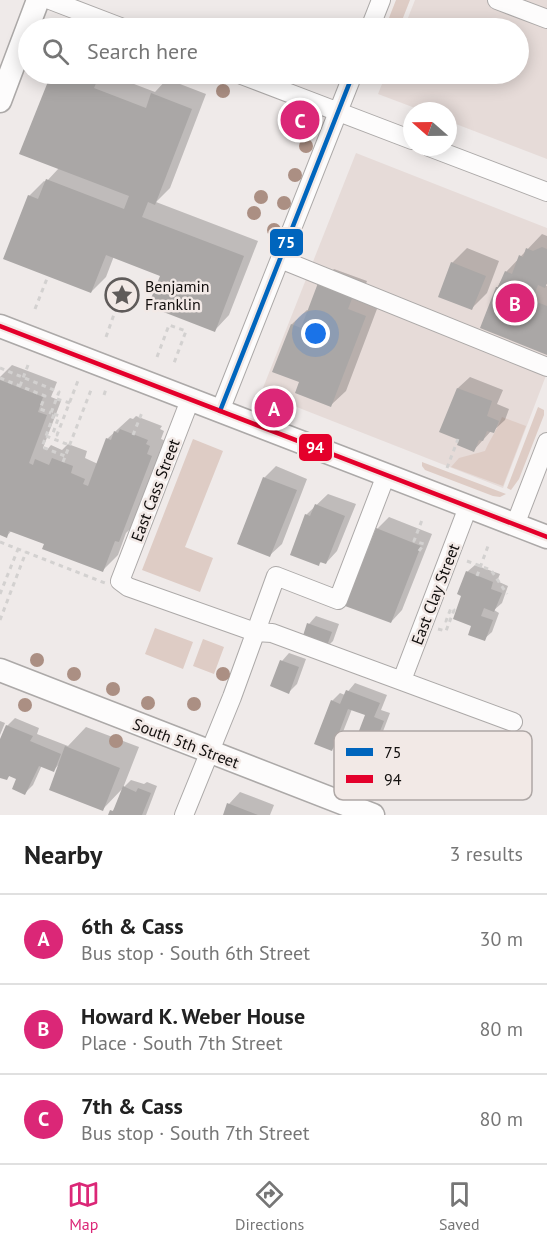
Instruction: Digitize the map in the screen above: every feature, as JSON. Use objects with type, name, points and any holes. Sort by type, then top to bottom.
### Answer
[{"type":"main road","points":[[31,18],[38,0]]},
{"type":"main road","points":[[0,100],[18,53]]},
{"type":"main road","points":[[0,326],[547,537]]},
{"type":"main road","name":"South 5th Street","points":[[0,670],[372,815]]},
{"type":"street","points":[[50,0],[97,18]]},
{"type":"street","points":[[374,18],[381,0]]},
{"type":"street","points":[[497,0],[547,19]]},
{"type":"street","points":[[264,84],[403,137]]},
{"type":"street","points":[[220,411],[349,84]]},
{"type":"street","points":[[453,156],[547,192]]},
{"type":"street","points":[[280,259],[547,367]]},
{"type":"street","name":"East Cass Street","points":[[113,582],[190,400]]},
{"type":"street","points":[[516,525],[547,442]]},
{"type":"street","points":[[184,815],[251,648],[276,576],[338,600],[386,475]]},
{"type":"street","name":"East Clay Street","points":[[402,681],[468,507]]},
{"type":"street","points":[[113,582],[255,633],[272,633],[513,722]]},
{"type":"path","points":[[35,309],[48,276]]},
{"type":"path","points":[[106,337],[118,303]]},
{"type":"path","points":[[157,357],[169,325],[186,331],[174,363]]},
{"type":"path","points":[[20,387],[28,365]]},
{"type":"path","points":[[0,368],[59,392],[42,447],[65,456]]},
{"type":"path","points":[[0,378],[45,396],[40,409],[59,416],[53,433],[57,435],[80,378]]},
{"type":"path","points":[[104,395],[106,389]]},
{"type":"path","points":[[63,462],[91,390]]},
{"type":"path","points":[[57,398],[70,403]]},
{"type":"path","points":[[133,435],[142,410]]},
{"type":"path","points":[[46,436],[69,445]]},
{"type":"path","points":[[447,468],[458,440]]},
{"type":"path","points":[[419,551],[424,544],[414,541],[422,520]]},
{"type":"path","points":[[0,542],[113,582]]},
{"type":"path","points":[[477,576],[488,546]]},
{"type":"path","points":[[0,594],[18,549]]},
{"type":"path","points":[[0,620],[26,552]]},
{"type":"path","points":[[462,559],[491,570],[507,594]]},
{"type":"path","points":[[436,628],[446,631],[454,610],[451,608],[446,621],[443,620],[450,602]]},
{"type":"shaded area","points":[[396,0],[410,0],[403,18],[389,18]]},
{"type":"shaded area","points":[[415,0],[547,0],[547,159],[457,124],[457,102],[403,103],[378,94],[382,84],[529,84],[529,18],[408,18]]},
{"type":"shaded area","points":[[356,153],[547,228],[547,373],[503,488],[261,393]]},
{"type":"shaded area","points":[[538,407],[544,410],[544,415],[519,479],[511,490],[507,488]]},
{"type":"shaded area","points":[[502,417],[526,426],[503,486],[451,467],[459,458],[485,451]]},
{"type":"shaded area","points":[[193,439],[223,451],[185,547],[213,558],[200,592],[142,570]]},
{"type":"shaded area","points":[[422,462],[506,494],[500,497],[493,496],[425,470]]},
{"type":"shaded area","points":[[155,628],[193,642],[183,669],[145,654]]},
{"type":"shaded area","points":[[203,639],[224,647],[214,674],[193,666]]},
{"type":"building","points":[[47,84],[96,84],[94,88],[146,108],[151,93],[192,109],[155,205],[148,202],[142,217],[244,256],[215,332],[148,306],[160,276],[106,255],[91,293],[3,259],[28,195],[38,199],[46,179],[124,209],[129,196],[19,154]]},
{"type":"building","points":[[542,247],[547,249],[547,283],[545,288],[538,285],[532,300],[547,306],[547,355],[480,328],[496,287],[505,271],[512,274],[519,255],[523,257],[526,248],[533,251]]},
{"type":"building","points":[[451,262],[486,276],[472,310],[438,297]]},
{"type":"building","points":[[318,283],[353,296],[348,309],[366,316],[331,407],[295,393],[299,382],[272,372],[291,324],[301,328]]},
{"type":"building","points":[[0,380],[43,397],[38,412],[47,415],[29,463],[33,465],[35,459],[49,465],[52,458],[73,466],[71,473],[85,479],[83,484],[88,486],[106,438],[111,440],[114,431],[118,433],[120,429],[148,440],[146,444],[150,446],[147,454],[152,456],[119,542],[115,541],[103,572],[42,549],[44,544],[9,531],[7,538],[0,535]]},
{"type":"building","points":[[457,388],[492,401],[487,416],[499,421],[494,433],[487,431],[483,441],[479,440],[474,452],[457,445],[459,440],[439,432]]},
{"type":"building","points":[[263,477],[297,490],[270,557],[237,544]]},
{"type":"building","points":[[315,504],[345,516],[326,564],[320,562],[319,566],[290,555],[305,514],[310,516]]},
{"type":"building","points":[[376,528],[421,546],[391,623],[345,606]]},
{"type":"building","points":[[466,571],[493,582],[491,589],[502,593],[494,612],[484,608],[481,616],[493,620],[485,641],[468,635],[471,626],[453,619],[461,596],[457,594]]},
{"type":"building","points":[[307,623],[332,632],[325,651],[301,642]]},
{"type":"building","points":[[280,660],[299,667],[289,694],[270,686]]},
{"type":"building","points":[[346,690],[380,703],[374,717],[384,721],[380,731],[359,731],[365,715],[348,709],[340,731],[334,731],[332,751],[314,744],[331,700],[340,704]]},
{"type":"building","points":[[6,725],[33,736],[30,741],[61,754],[54,772],[39,766],[25,795],[12,789],[16,779],[9,776],[7,780],[0,778],[0,739]]},
{"type":"building","points":[[65,746],[120,768],[103,811],[49,790]]},
{"type":"building","points":[[123,786],[136,792],[138,788],[151,793],[142,815],[108,815],[110,810],[113,811]]},
{"type":"building","points":[[227,803],[258,815],[223,815]]},
{"type":"transit line","name":"75","points":[[220,411],[349,84]]},
{"type":"transit line","name":"94","points":[[0,326],[547,537]]},
{"type":"place","name":"7th & Cass","points":[[300,120]]},
{"type":"place","name":"Benjamin Franklin","points":[[122,295]]},
{"type":"place","name":"Howard K. Weber House","points":[[515,303]]},
{"type":"place","name":"6th & Cass","points":[[274,408]]}]
